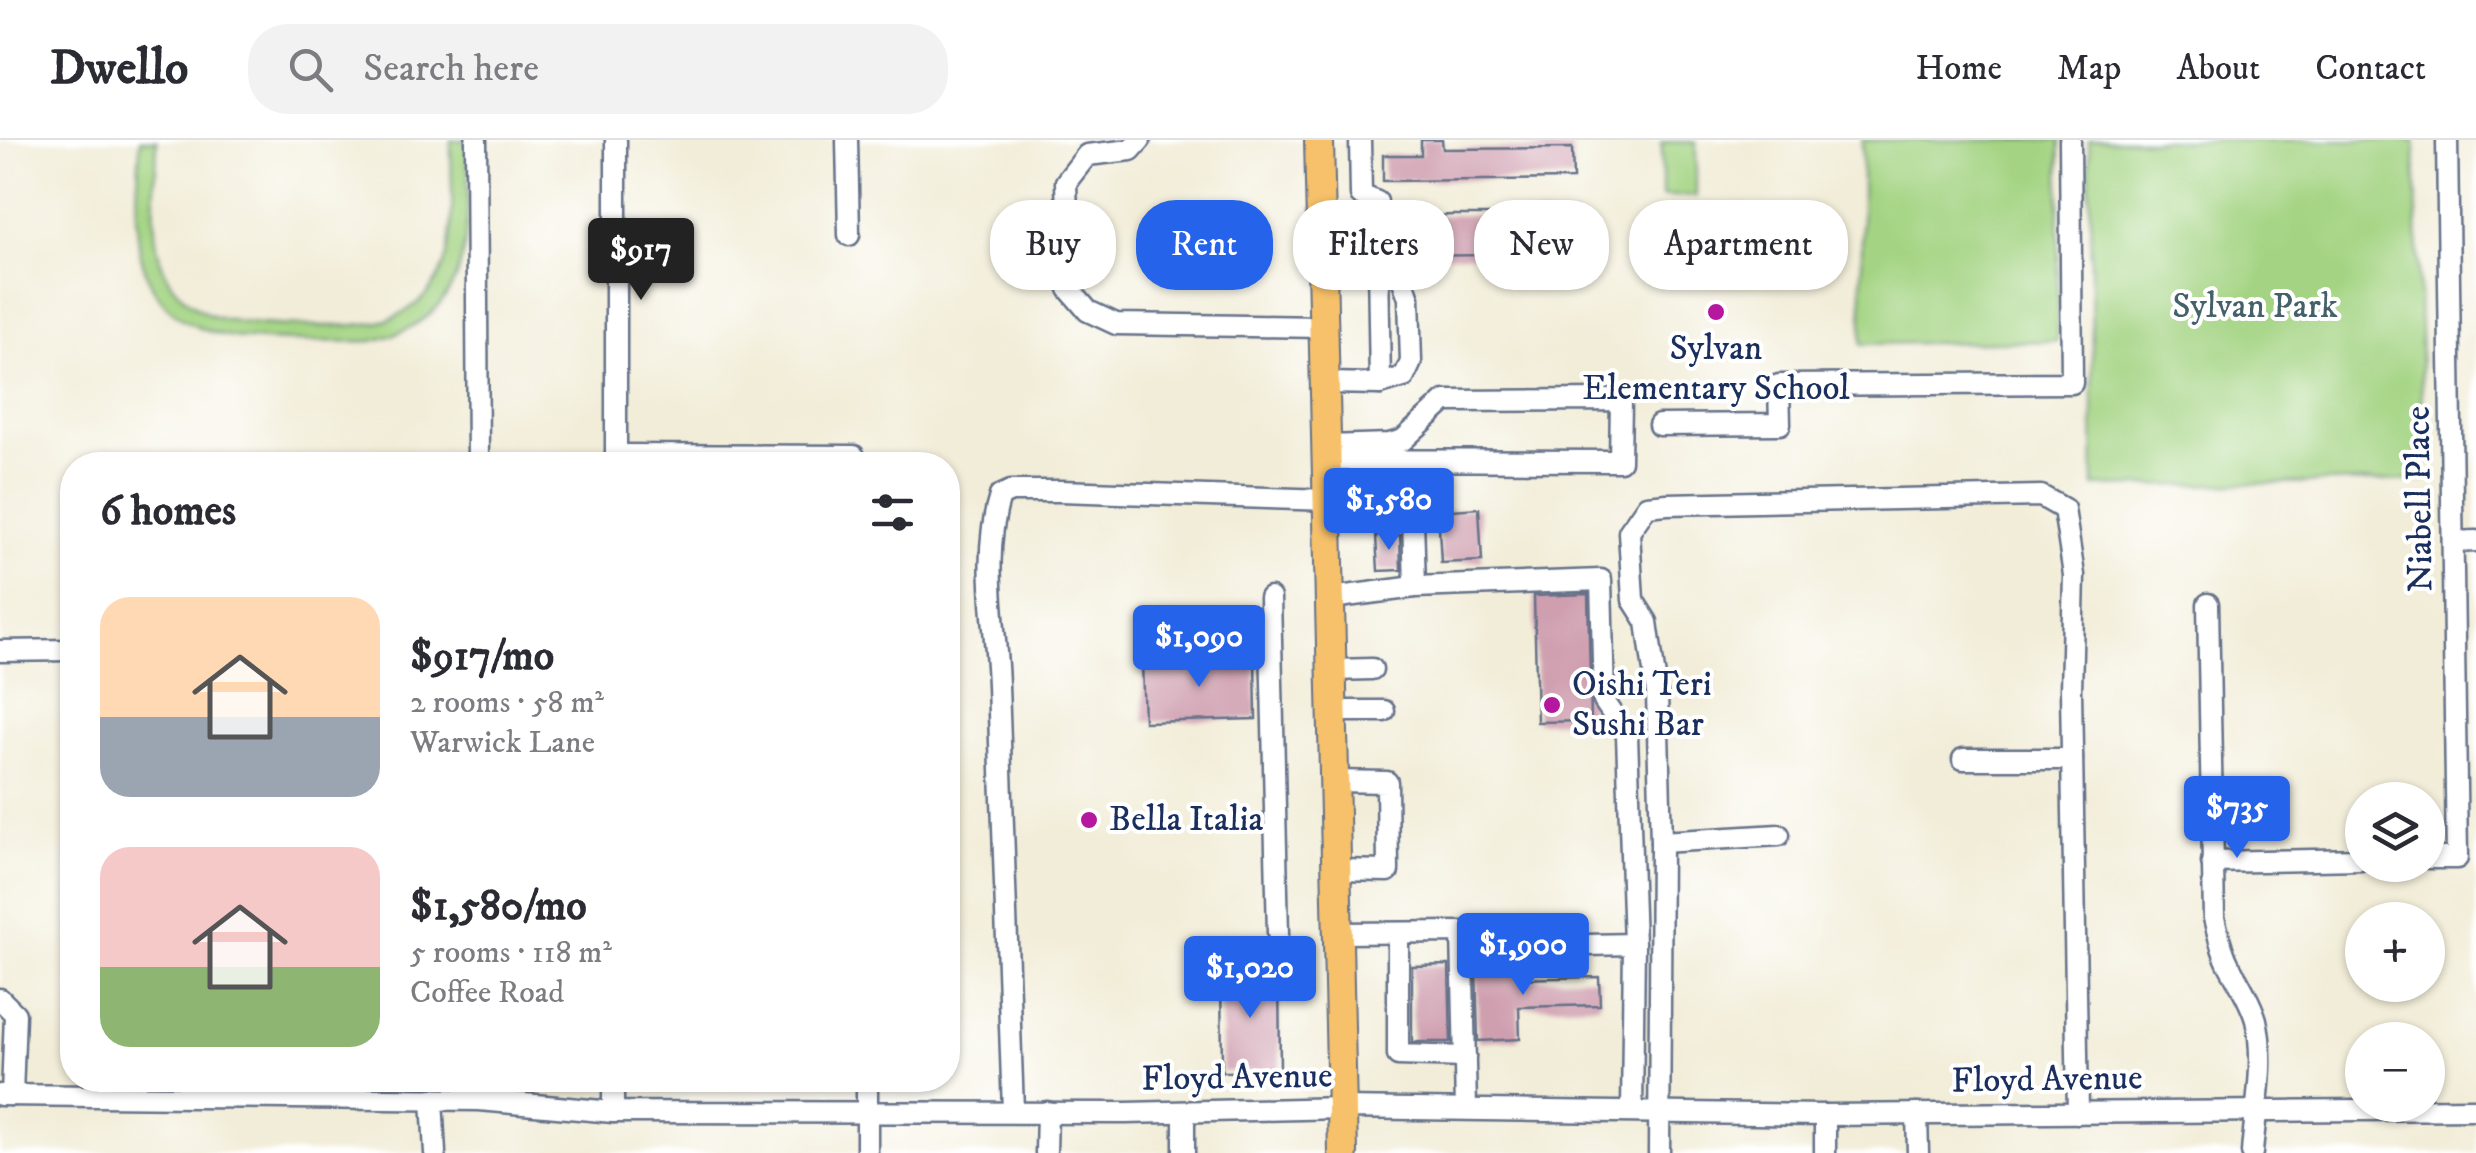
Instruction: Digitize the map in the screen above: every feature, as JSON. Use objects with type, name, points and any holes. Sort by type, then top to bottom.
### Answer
[{"type":"main road","points":[[1319,140],[1343,1153]]},
{"type":"street","points":[[476,140],[478,452]]},
{"type":"street","points":[[616,140],[616,452]]},
{"type":"street","points":[[848,140],[849,235]]},
{"type":"street","points":[[1140,140],[1130,150],[1087,155],[1066,182],[1069,290],[1088,311],[1116,324],[1324,326]]},
{"type":"street","points":[[1360,140],[1361,196],[1372,200]]},
{"type":"street","points":[[1659,425],[1780,424],[1779,385],[2072,383],[2070,140]]},
{"type":"street","name":"Niabell Place","points":[[2445,858],[2458,858],[2447,140]]},
{"type":"street","points":[[1379,290],[1380,384]]},
{"type":"street","points":[[1326,384],[1380,384],[1404,377],[1411,362],[1406,290]]},
{"type":"street","points":[[1621,400],[1620,461],[1327,453],[1402,440],[1445,401],[1621,400]]},
{"type":"street","points":[[1013,1111],[997,648],[990,553],[991,524],[1000,496],[1011,491],[1060,491],[1413,518],[1415,586]]},
{"type":"street","points":[[1659,1153],[1661,842],[1657,693],[1647,622],[1633,600],[1629,532],[1647,506],[2040,496],[2064,509],[2074,576],[2072,759],[2078,1112]]},
{"type":"street","points":[[2453,542],[2476,541]]},
{"type":"street","points":[[1331,598],[1415,586],[1601,580],[1604,701],[1627,735],[1634,944],[1632,1111]]},
{"type":"street","points":[[1270,598],[1278,934]]},
{"type":"street","points":[[2208,604],[2212,862],[2218,935],[2256,1019],[2258,1110],[2252,1153]]},
{"type":"street","points":[[0,651],[60,650]]},
{"type":"street","points":[[1333,670],[1372,669]]},
{"type":"street","points":[[1334,711],[1384,711]]},
{"type":"street","points":[[1963,758],[2072,759]]},
{"type":"street","points":[[1336,782],[1386,782],[1388,871],[1338,870]]},
{"type":"street","points":[[1661,842],[1779,834]]},
{"type":"street","points":[[2212,862],[2345,859]]},
{"type":"street","points":[[1340,933],[1462,932],[1466,1110]]},
{"type":"street","points":[[1398,933],[1398,1055],[1465,1057]]},
{"type":"street","points":[[1537,946],[1634,944]]},
{"type":"street","points":[[0,999],[15,1014],[6,1095]]},
{"type":"street","name":"Floyd Avenue","points":[[6,1095],[432,1099],[469,1092]]},
{"type":"street","name":"Floyd Avenue","points":[[491,1092],[613,1112],[1184,1112],[1342,1108],[1825,1115],[2476,1109]]},
{"type":"street","points":[[613,1092],[613,1112]]},
{"type":"street","points":[[866,1153],[867,1092]]},
{"type":"street","points":[[432,1099],[434,1153]]},
{"type":"street","points":[[1046,1153],[1047,1112]]},
{"type":"street","points":[[1184,1112],[1184,1153]]},
{"type":"street","points":[[1917,1114],[1918,1153]]},
{"type":"street","points":[[1825,1115],[1826,1153]]},
{"type":"green space","points":[[140,140],[157,140],[155,232],[163,267],[179,293],[206,313],[227,320],[327,326],[387,320],[410,308],[429,291],[439,276],[449,245],[451,140],[468,140],[466,236],[450,290],[432,312],[407,329],[372,341],[247,339],[203,330],[167,307],[143,264],[137,218]]},
{"type":"green space","points":[[1862,140],[2060,140],[2057,341],[1862,344]]},
{"type":"green space","name":"Sylvan Park","points":[[2089,140],[2415,140],[2424,480],[2094,487]]},
{"type":"green space","points":[[1662,142],[1696,142],[1696,196],[1662,196]]},
{"type":"building","points":[[1421,140],[1442,140],[1443,149],[1572,148],[1573,179],[1383,181],[1383,155],[1421,155]]},
{"type":"building","points":[[1454,215],[1474,215],[1474,255],[1454,255]]},
{"type":"building","points":[[1479,508],[1482,561],[1441,563],[1438,511]]},
{"type":"building","points":[[1400,535],[1401,570],[1378,571],[1376,536]]},
{"type":"building","points":[[1588,594],[1591,721],[1537,722],[1534,596]]},
{"type":"building","points":[[1255,658],[1256,719],[1144,722],[1142,662]]},
{"type":"building","points":[[1517,962],[1518,979],[1599,977],[1600,1005],[1519,1007],[1520,1039],[1478,1041],[1476,965]]},
{"type":"building","points":[[1449,965],[1451,1042],[1412,1042],[1412,966]]},
{"type":"building","points":[[1279,969],[1280,1071],[1222,1072],[1221,970]]},
{"type":"place","name":"Sylvan Elementary School","points":[[1716,312]]},
{"type":"place","name":"Oishi Teri Sushi Bar","points":[[1552,705]]},
{"type":"place","name":"Bella Italia","points":[[1089,820]]}]
